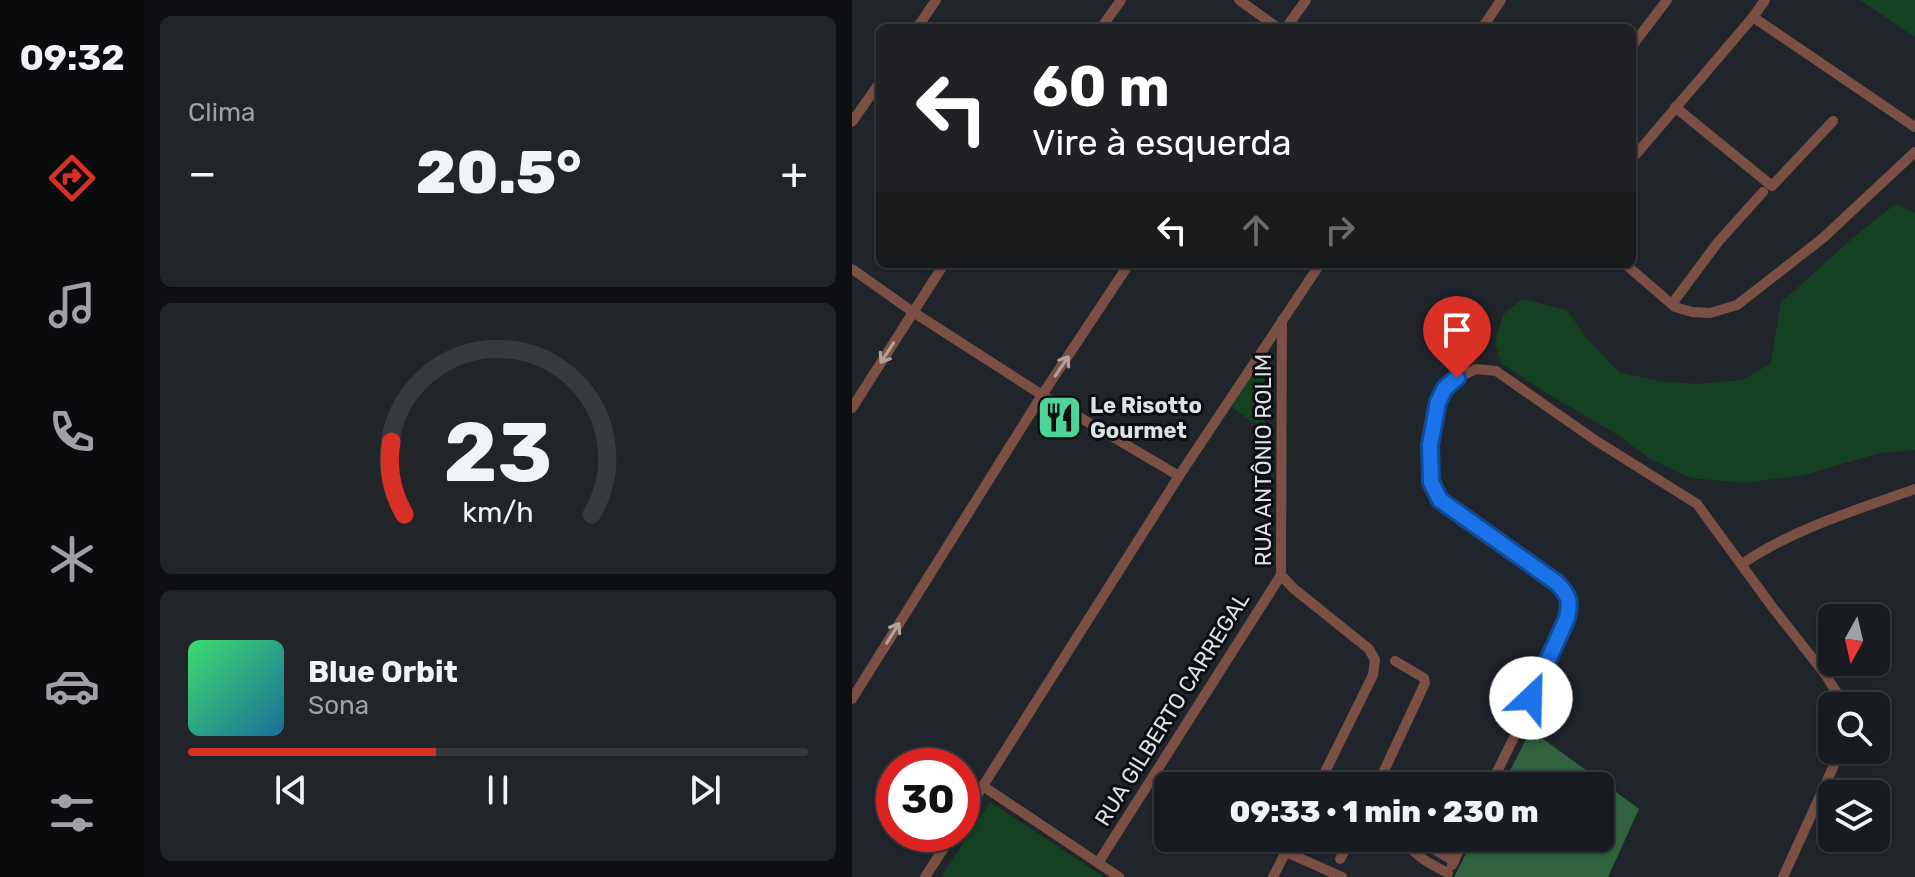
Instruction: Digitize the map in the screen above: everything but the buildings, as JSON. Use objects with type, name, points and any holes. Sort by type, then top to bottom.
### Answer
[{"type":"street","points":[[920,24],[936,0]]},
{"type":"street","points":[[1104,24],[1121,0]]},
{"type":"street","points":[[1239,0],[1272,24]]},
{"type":"street","points":[[1289,24],[1306,0]]},
{"type":"street","points":[[1485,24],[1501,0]]},
{"type":"street","points":[[1636,41],[1667,0]]},
{"type":"street","points":[[1636,154],[1765,0]]},
{"type":"street","points":[[1753,17],[1915,127]]},
{"type":"street","points":[[852,122],[876,88]]},
{"type":"street","points":[[1675,107],[1772,186],[1833,121]]},
{"type":"street","points":[[1630,268],[1672,304],[1692,312],[1710,313],[1737,305],[1823,238],[1915,152]]},
{"type":"street","points":[[1672,304],[1718,242],[1763,192]]},
{"type":"street","points":[[852,408],[941,268]]},
{"type":"street","points":[[852,699],[1042,395],[1126,268]]},
{"type":"street","points":[[980,791],[1179,476],[1317,268]]},
{"type":"street","points":[[852,269],[1042,395],[1179,476]]},
{"type":"street","name":"RUA ANTÔNIO ROLIM","points":[[1282,319],[1281,575],[1369,649],[1375,660],[1373,675],[1325,772]]},
{"type":"street","points":[[1497,772],[1567,618],[1569,606],[1568,595],[1557,583],[1440,500],[1431,482],[1430,445],[1438,402],[1445,388],[1476,369],[1496,371],[1595,440],[1697,504],[1836,692]]},
{"type":"street","points":[[1742,564],[1781,541],[1915,489]]},
{"type":"street","name":"RUA GILBERTO CARREGAL","points":[[1098,863],[1281,575]]},
{"type":"street","points":[[1384,772],[1426,680],[1395,661]]},
{"type":"street","points":[[1783,877],[1835,764]]},
{"type":"street","points":[[983,786],[1119,877]]},
{"type":"street","points":[[925,877],[941,852]]},
{"type":"street","points":[[1273,877],[1286,852],[1342,877]]},
{"type":"street","points":[[1340,859],[1344,852]]},
{"type":"street","points":[[1413,852],[1447,875],[1458,852]]},
{"type":"street","points":[[1439,852],[1454,861]]},
{"type":"green space","points":[[1860,0],[1915,0],[1915,37]]},
{"type":"green space","points":[[1896,204],[1915,213],[1915,450],[1880,453],[1804,475],[1744,483],[1691,478],[1650,459],[1618,435],[1501,363],[1495,343],[1503,315],[1522,299],[1567,310],[1588,340],[1620,373],[1666,382],[1699,384],[1743,380],[1771,363],[1781,302]]},
{"type":"green space","points":[[1264,354],[1264,430],[1231,407]]},
{"type":"green space","points":[[1531,730],[1588,772],[1509,772]]},
{"type":"green space","points":[[1614,791],[1639,809],[1608,877],[1454,877],[1467,852],[1614,852]]},
{"type":"green space","points":[[990,802],[1104,877],[941,877],[957,852],[980,852],[980,817]]},
{"type":"place","name":"Le Risotto Gourmet","points":[[1059,418]]},
{"type":"route","points":[[1457,378],[1445,388],[1438,402],[1430,445],[1431,482],[1440,500],[1557,583],[1568,595],[1567,618],[1531,698]]}]
